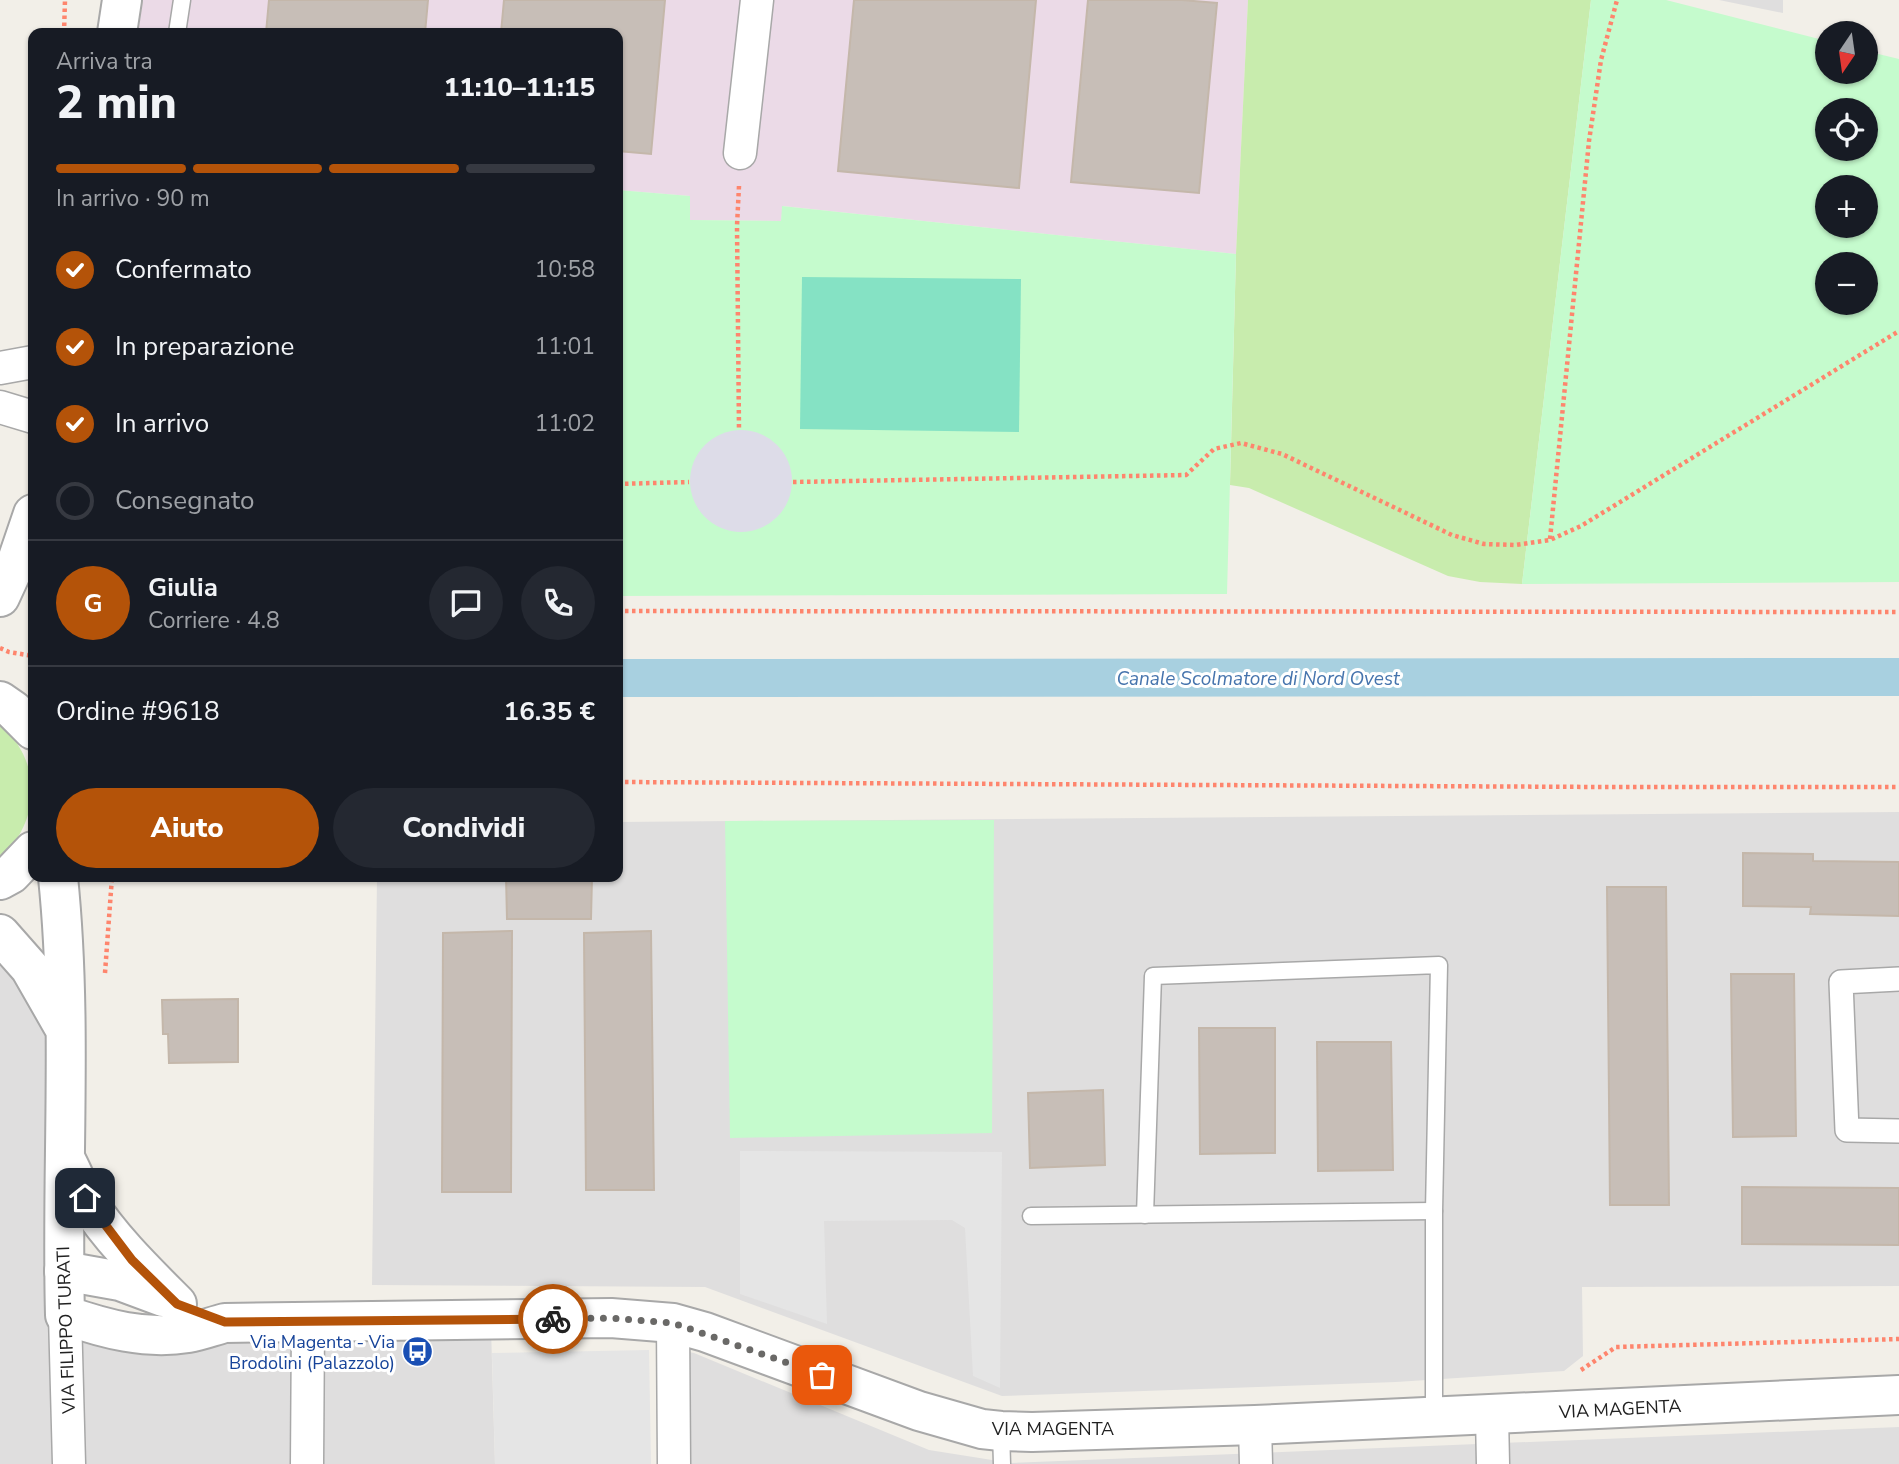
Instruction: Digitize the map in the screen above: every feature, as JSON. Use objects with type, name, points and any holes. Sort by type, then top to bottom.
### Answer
[{"type":"street","points":[[97,28],[101,0]]},
{"type":"street","points":[[118,28],[122,0]]},
{"type":"street","points":[[740,153],[757,0]]},
{"type":"street","points":[[0,368],[28,363]]},
{"type":"street","points":[[0,407],[28,415]]},
{"type":"street","points":[[0,597],[19,558],[28,530]]},
{"type":"street","points":[[0,701],[28,725]]},
{"type":"street","points":[[0,880],[11,874],[28,856]]},
{"type":"street","name":"VIA FILIPPO TURATI","points":[[59,882],[62,909],[65,1029],[65,1158],[62,1205],[69,1464]]},
{"type":"street","name":"VIA FILIPPO TURATI","points":[[0,933],[30,968],[65,1029]]},
{"type":"street","points":[[1899,979],[1841,982],[1846,1130],[1899,1131]]},
{"type":"street","name":"VIA MAGENTA","points":[[65,1158],[85,1198],[103,1224],[132,1260],[177,1304]]},
{"type":"street","name":"VIA MAGENTA","points":[[64,1271],[120,1281],[225,1322]]},
{"type":"street","name":"VIA MAGENTA","points":[[65,1315],[107,1330],[150,1334],[188,1333],[225,1322],[611,1318],[673,1323],[751,1348],[919,1411],[982,1429],[1002,1447],[1032,1432],[1492,1415],[1899,1395]]},
{"type":"street","points":[[307,1464],[308,1323]]},
{"type":"street","points":[[673,1323],[674,1464]]},
{"type":"street","points":[[1492,1415],[1493,1464]]},
{"type":"street","points":[[1255,1425],[1256,1464]]},
{"type":"lane","points":[[178,28],[182,0]]},
{"type":"lane","points":[[1145,1214],[1153,976],[1439,965],[1434,1212],[1434,1416]]},
{"type":"lane","points":[[1031,1216],[1434,1212]]},
{"type":"path","points":[[64,28],[65,0]]},
{"type":"path","points":[[1550,540],[1589,141],[1601,60],[1617,0]]},
{"type":"path","points":[[739,430],[737,226],[740,153]]},
{"type":"path","points":[[793,482],[1186,475],[1214,449],[1241,443],[1282,454],[1452,535],[1484,544],[1515,545],[1550,540],[1581,526],[1899,331]]},
{"type":"path","points":[[623,484],[689,482]]},
{"type":"path","points":[[623,611],[1899,612]]},
{"type":"path","points":[[0,648],[28,655]]},
{"type":"path","points":[[623,782],[1899,787]]},
{"type":"path","points":[[105,974],[112,882]]},
{"type":"path","points":[[1571,1376],[1616,1347],[1899,1339]]},
{"type":"shaded area","points":[[143,0],[1248,0],[1236,254],[783,206],[781,221],[690,220],[690,196],[623,190],[623,28],[139,28]]},
{"type":"shaded area","points":[[1719,0],[1783,0],[1783,13]]},
{"type":"shaded area","points":[[741,430],[761,433],[784,452],[789,461],[792,481],[789,501],[770,524],[761,529],[741,532],[721,529],[698,510],[693,501],[690,481],[693,461],[712,438],[721,433]]},
{"type":"shaded area","points":[[1899,812],[1899,1286],[1582,1287],[1583,1356],[1564,1371],[1396,1382],[1002,1396],[705,1287],[372,1285],[377,882],[623,882],[623,822]]},
{"type":"shaded area","points":[[0,954],[56,1035],[55,1321],[491,1328],[495,1464],[0,1464]]},
{"type":"shaded area","points":[[740,1151],[1002,1152],[1000,1388],[973,1376],[965,1228],[952,1220],[824,1221],[827,1324],[740,1294]]},
{"type":"shaded area","points":[[664,1347],[694,1353],[929,1450],[1011,1463],[1899,1427],[1899,1464],[664,1464]]},
{"type":"shaded area","points":[[649,1350],[651,1464],[495,1464],[492,1353]]},
{"type":"green space","points":[[1248,0],[1591,0],[1522,584],[1480,582],[1448,576],[1249,488],[1230,485],[1236,254]]},
{"type":"green space","points":[[1591,0],[1666,0],[1815,38],[1815,84],[1878,84],[1878,54],[1899,59],[1899,582],[1522,584]]},
{"type":"green space","points":[[623,190],[690,196],[690,220],[781,221],[782,206],[1236,254],[1227,594],[623,596]]},
{"type":"green space","points":[[802,277],[1021,279],[1019,432],[800,429]]},
{"type":"green space","points":[[0,724],[14,739],[28,768],[28,814],[20,833],[0,858]]},
{"type":"green space","points":[[994,820],[992,1133],[730,1138],[725,821]]},
{"type":"building","points":[[269,0],[428,0],[425,28],[266,28]]},
{"type":"building","points":[[504,0],[665,0],[651,154],[623,151],[623,28],[501,28]]},
{"type":"building","points":[[854,0],[1036,0],[1019,188],[838,171]]},
{"type":"building","points":[[1088,0],[1182,0],[1217,3],[1199,193],[1071,182]]},
{"type":"building","points":[[1743,853],[1813,854],[1813,861],[1899,862],[1899,916],[1810,914],[1811,907],[1743,906]]},
{"type":"building","points":[[506,882],[592,882],[591,919],[507,919]]},
{"type":"building","points":[[1607,887],[1666,887],[1669,1205],[1610,1205]]},
{"type":"building","points":[[512,931],[511,1192],[442,1192],[443,933]]},
{"type":"building","points":[[651,931],[654,1190],[586,1190],[584,933]]},
{"type":"building","points":[[1731,974],[1794,974],[1796,1136],[1733,1137]]},
{"type":"building","points":[[238,999],[238,1062],[169,1063],[168,1034],[163,1034],[162,1000]]},
{"type":"building","points":[[1199,1028],[1275,1028],[1275,1153],[1200,1154]]},
{"type":"building","points":[[1317,1042],[1391,1042],[1393,1170],[1318,1171]]},
{"type":"building","points":[[1103,1090],[1105,1165],[1030,1168],[1028,1093]]},
{"type":"building","points":[[1742,1187],[1899,1188],[1899,1245],[1742,1244]]},
{"type":"waterway","name":"Canale Scolmatore di Nord Ovest","points":[[623,678],[1899,677]]},
{"type":"way so far","points":[[553,1319],[643,1319],[673,1323],[822,1375]]},
{"type":"place","name":"Via Magenta - Via Brodolini (Palazzolo)","points":[[418,1352]]},
{"type":"route","points":[[85,1198],[132,1260],[177,1304],[225,1322],[553,1319]]}]
